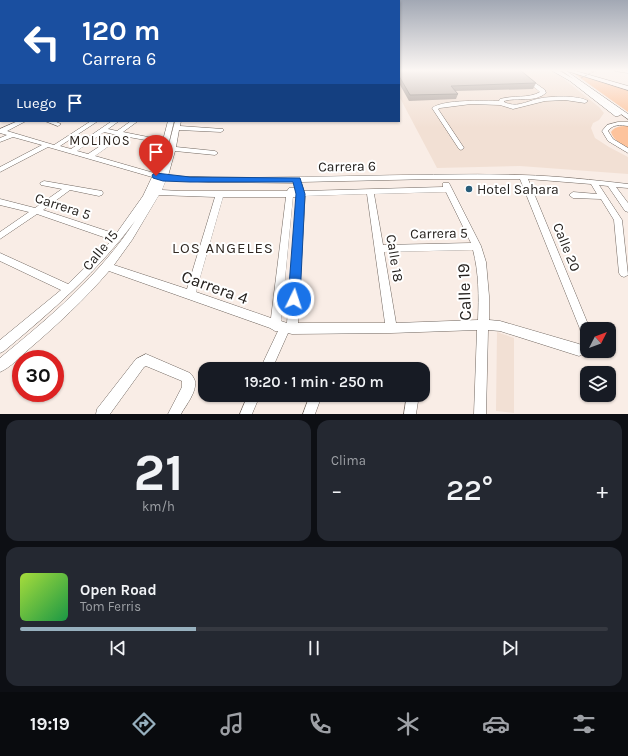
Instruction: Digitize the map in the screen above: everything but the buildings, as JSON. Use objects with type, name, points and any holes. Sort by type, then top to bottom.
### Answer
[{"type":"main road","points":[[585,89],[618,114]]},
{"type":"street","points":[[461,148],[435,108],[439,106],[471,102],[501,103],[506,106],[517,108],[536,99],[543,91],[541,89]]},
{"type":"street","points":[[590,89],[628,117]]},
{"type":"street","points":[[501,103],[502,100],[506,99],[586,100]]},
{"type":"street","points":[[612,106],[621,119],[618,124]]},
{"type":"street","points":[[1,131],[21,122]]},
{"type":"street","points":[[51,122],[58,124]]},
{"type":"street","points":[[56,147],[94,122]]},
{"type":"street","points":[[71,152],[115,122]]},
{"type":"street","points":[[89,157],[134,122]]},
{"type":"street","name":"Calle 15","points":[[160,177],[165,142],[171,122]]},
{"type":"street","name":"Calle 15","points":[[0,366],[59,317],[96,280],[131,236],[160,177],[171,149],[178,122]]},
{"type":"street","points":[[628,124],[618,124],[607,127],[605,131],[606,135],[617,146],[628,151]]},
{"type":"street","points":[[176,128],[221,130]]},
{"type":"street","points":[[104,130],[165,142]]},
{"type":"street","name":"Carrera 6","points":[[1,131],[160,177],[190,180],[523,177],[628,186]]},
{"type":"street","points":[[0,140],[12,135]]},
{"type":"street","points":[[0,170],[47,145]]},
{"type":"street","points":[[171,149],[215,153]]},
{"type":"street","name":"Calle 19","points":[[442,177],[477,246],[481,262],[484,296],[480,414]]},
{"type":"street","name":"Calle 20","points":[[523,177],[582,322]]},
{"type":"street","points":[[284,328],[290,193],[297,180]]},
{"type":"street","points":[[269,362],[284,328],[301,194],[297,180]]},
{"type":"street","points":[[593,182],[618,220],[624,273]]},
{"type":"street","points":[[44,183],[99,193]]},
{"type":"street","points":[[610,184],[628,209]]},
{"type":"street","points":[[0,236],[70,188]]},
{"type":"street","name":"Carrera 6","points":[[153,192],[301,194],[447,189]]},
{"type":"street","name":"Calle 15","points":[[0,347],[69,290],[96,263],[153,192]]},
{"type":"street","name":"Calle 18","points":[[370,192],[391,328]]},
{"type":"street","points":[[190,295],[220,194]]},
{"type":"street","points":[[573,195],[603,197]]},
{"type":"street","name":"Carrera 5","points":[[0,202],[36,211],[117,238]]},
{"type":"street","name":"Carrera 5","points":[[378,249],[477,246]]},
{"type":"street","points":[[0,257],[69,290]]},
{"type":"street","name":"Carrera 4","points":[[107,266],[284,328],[500,326],[579,350]]},
{"type":"street","points":[[102,414],[140,363],[146,360],[186,376],[189,382],[188,389],[174,414]]},
{"type":"street","points":[[246,414],[251,402]]},
{"type":"street","points":[[309,414],[313,402]]},
{"type":"street","points":[[410,414],[412,402]]},
{"type":"shaded area","points":[[400,89],[577,89],[599,107],[604,113],[599,120],[593,123],[591,128],[595,138],[628,157],[628,174],[520,166],[437,168],[400,98]]},
{"type":"shaded area","points":[[596,89],[628,90],[628,112]]},
{"type":"shaded area","points":[[628,126],[628,148],[615,140],[611,132],[617,127]]},
{"type":"shaded area","points":[[497,332],[514,338],[514,413],[496,411]]},
{"type":"place","name":"Hotel Sahara","points":[[469,189]]},
{"type":"district","name":"MOLINOS","points":[[100,140]]},
{"type":"district","name":"LOS ANGELES","points":[[223,248]]},
{"type":"route","points":[[156,176],[190,180],[297,180],[301,194],[294,299]]}]
